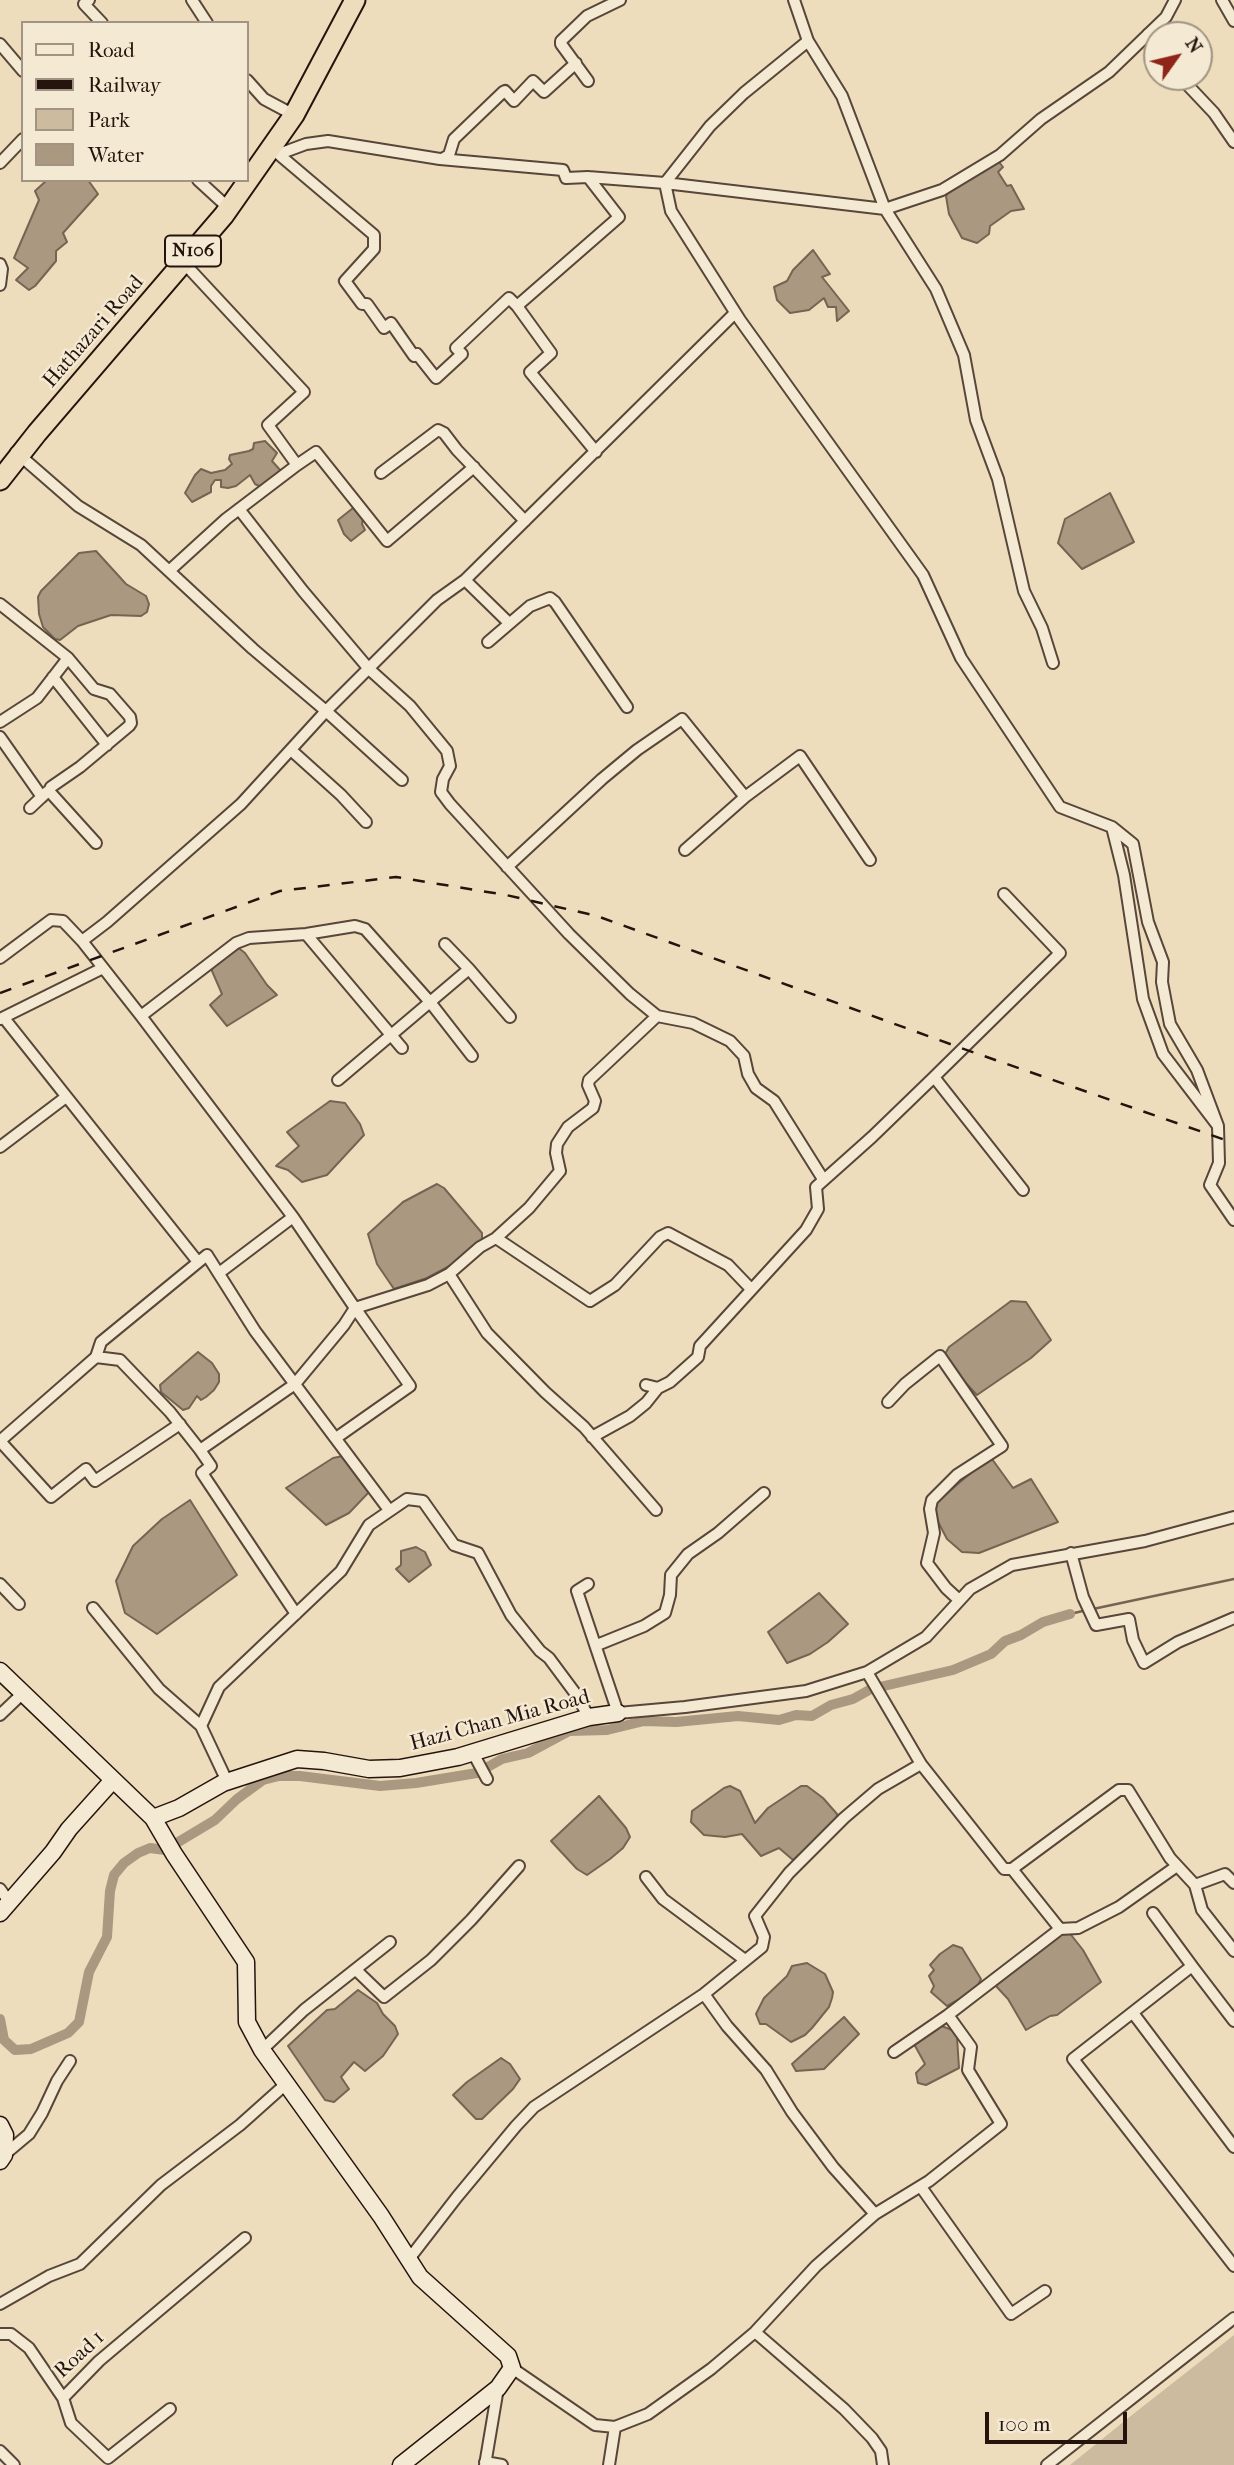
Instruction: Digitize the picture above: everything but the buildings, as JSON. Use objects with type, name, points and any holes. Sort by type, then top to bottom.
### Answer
[{"type":"highway","name":"Hathazari Road","points":[[290,113],[343,0]]},
{"type":"highway","name":"Hathazari Road","points":[[248,181],[271,149],[355,0]]},
{"type":"highway","name":"Hathazari Road","points":[[248,166],[271,149]]},
{"type":"highway","name":"Hathazari Road","points":[[0,480],[17,453],[237,182]]},
{"type":"highway","name":"Hathazari Road","points":[[0,468],[17,453],[224,215],[248,182]]},
{"type":"street","points":[[89,0],[84,4],[100,21]]},
{"type":"street","points":[[192,0],[206,21]]},
{"type":"street","points":[[588,81],[561,41],[587,16],[620,0]]},
{"type":"street","points":[[794,0],[808,41],[842,96],[885,209],[936,289],[964,355],[976,420],[998,479],[1024,591],[1042,628],[1053,663]]},
{"type":"street","points":[[1162,21],[1175,0]]},
{"type":"street","points":[[1223,0],[1234,22]]},
{"type":"street","points":[[271,149],[328,141],[440,159],[563,170],[566,178],[588,177],[664,183],[885,209],[942,190],[1000,155],[1041,119],[1109,72],[1143,38]]},
{"type":"street","points":[[664,183],[710,126],[744,93],[808,41]]},
{"type":"street","points":[[0,44],[21,69]]},
{"type":"street","points":[[440,159],[448,157],[452,141],[503,92],[514,101],[533,81],[544,92],[576,63]]},
{"type":"street","points":[[248,81],[264,99],[290,113]]},
{"type":"street","points":[[1196,91],[1234,142]]},
{"type":"street","points":[[0,163],[21,141]]},
{"type":"street","points":[[271,149],[374,235],[374,249],[345,281],[362,304],[367,304],[384,328],[390,323],[414,356],[417,354],[436,378],[461,354],[456,348],[509,298],[551,353],[530,372],[596,452]]},
{"type":"street","points":[[517,306],[619,217],[588,177]]},
{"type":"street","points":[[200,182],[222,202]]},
{"type":"street","points":[[664,183],[671,211],[735,313],[923,575],[961,658],[1060,807],[1112,827],[1133,844],[1148,922],[1163,962],[1162,982],[1170,1024],[1197,1070],[1218,1126],[1219,1163],[1210,1185],[1234,1220]]},
{"type":"street","points":[[183,262],[304,392],[268,425],[298,465]]},
{"type":"street","points":[[0,264],[0,285]]},
{"type":"street","points":[[82,941],[242,804],[326,711],[438,600],[465,580],[735,313]]},
{"type":"street","points":[[381,473],[439,430],[525,521]]},
{"type":"street","points":[[169,571],[239,509],[316,452],[387,541],[474,467]]},
{"type":"street","points":[[17,453],[78,506],[141,545],[253,649],[402,780]]},
{"type":"street","points":[[239,509],[369,669],[410,706],[447,751],[450,766],[443,779],[442,792],[450,804],[630,994],[657,1016],[693,1023],[730,1041],[744,1056],[748,1074],[756,1088],[774,1101],[822,1179]]},
{"type":"street","points":[[465,580],[509,623]]},
{"type":"street","points":[[488,642],[530,606],[550,598],[627,707]]},
{"type":"street","points":[[0,604],[68,658],[94,689],[110,694],[130,717],[131,723],[30,808]]},
{"type":"street","points":[[0,722],[37,698],[68,658]]},
{"type":"street","points":[[53,677],[107,745]]},
{"type":"street","points":[[507,867],[637,750],[682,719],[746,797]]},
{"type":"street","points":[[0,737],[46,794],[96,843]]},
{"type":"street","points":[[291,750],[341,795],[366,822]]},
{"type":"street","points":[[685,850],[746,797],[800,756],[870,860]]},
{"type":"street","points":[[1112,827],[1124,875],[1143,999],[1163,1054],[1218,1126]]},
{"type":"street","points":[[592,1437],[630,1416],[646,1403],[658,1388],[670,1382],[698,1357],[700,1346],[806,1230],[818,1209],[816,1187],[822,1179],[872,1137],[1060,953],[1004,894]]},
{"type":"street","points":[[0,958],[51,920],[63,922],[82,941],[141,1016],[293,1217],[410,1386],[336,1438]]},
{"type":"street","points":[[141,1016],[236,943],[249,938],[306,934],[355,926],[365,929],[430,1002],[472,1056]]},
{"type":"street","points":[[306,934],[402,1048]]},
{"type":"street","points":[[445,944],[510,1017]]},
{"type":"street","points":[[103,968],[2,1019],[198,1262]]},
{"type":"street","points":[[338,1080],[469,969]]},
{"type":"street","points":[[200,1450],[295,1384],[355,1308],[428,1285],[449,1274],[480,1247],[496,1238],[529,1208],[560,1171],[557,1144],[568,1127],[595,1104],[588,1085],[589,1080],[657,1016]]},
{"type":"street","points":[[934,1077],[1023,1190]]},
{"type":"street","points":[[0,1147],[66,1097]]},
{"type":"street","points":[[219,1273],[293,1217]]},
{"type":"street","points":[[496,1238],[590,1301],[615,1285],[660,1237],[668,1234],[728,1265],[751,1289]]},
{"type":"street","points":[[180,1424],[95,1481],[86,1469],[51,1497],[0,1441],[96,1357],[101,1342],[207,1255],[255,1331],[390,1510]]},
{"type":"street","points":[[449,1274],[487,1333],[592,1437],[656,1510]]},
{"type":"street","points":[[888,1402],[905,1384],[940,1356],[1002,1446],[957,1475],[932,1500],[930,1510],[934,1533],[927,1563],[959,1600]]},
{"type":"street","points":[[96,1357],[120,1360],[180,1424],[211,1466],[201,1473],[296,1614]]},
{"type":"street","points":[[646,1385],[658,1388]]},
{"type":"street","points":[[597,1645],[644,1626],[665,1613],[670,1595],[671,1575],[688,1554],[718,1533],[764,1493]]},
{"type":"street","points":[[201,1726],[219,1687],[341,1571],[369,1525],[407,1499],[423,1501],[454,1545],[478,1553],[511,1615],[540,1651],[550,1658],[589,1717]]},
{"type":"street","points":[[587,1584],[577,1591],[618,1713],[806,1691],[867,1672],[926,1637],[959,1600],[981,1582],[1012,1565],[1145,1541],[1234,1517]]},
{"type":"street","points":[[1071,1553],[1083,1597],[1096,1625],[1129,1619],[1133,1640],[1144,1663],[1178,1642],[1234,1618]]},
{"type":"street","points":[[0,1584],[19,1604]]},
{"type":"street","points":[[93,1608],[159,1689],[201,1726],[225,1777],[223,1783]]},
{"type":"street","points":[[0,1671],[153,1818],[246,1962],[247,2022],[262,2050],[420,2277],[508,2356],[512,2368],[594,2425],[615,2427],[648,2414],[711,2369],[755,2332],[816,2266],[875,2214],[921,2187],[1001,2124],[968,2070],[971,2047],[948,2015]]},
{"type":"street","points":[[867,1672],[921,1764],[1004,1869],[1012,1869],[1124,1788],[1135,1798],[1177,1866],[1195,1885],[1202,1910],[1234,1951]]},
{"type":"street","points":[[0,1715],[22,1694]]},
{"type":"street","name":"Hazi Chan Mia Road","points":[[153,1818],[179,1808],[223,1783],[297,1759],[369,1769],[400,1768],[473,1753],[589,1717],[618,1713]]},
{"type":"street","points":[[473,1753],[487,1779]]},
{"type":"street","points":[[410,2259],[457,2197],[534,2107],[704,1994],[762,1947],[763,1935],[755,1916],[789,1873],[844,1818],[878,1789],[921,1764]]},
{"type":"street","points":[[3,1902],[113,1780]]},
{"type":"street","points":[[356,1970],[384,1997],[431,1960],[519,1866]]},
{"type":"street","points":[[894,2052],[948,2015],[1060,1928],[1078,1928],[1119,1907],[1177,1866]]},
{"type":"street","points":[[1012,1869],[1060,1928]]},
{"type":"street","points":[[1195,1885],[1225,1874],[1234,1883]]},
{"type":"street","points":[[646,1877],[663,1899],[745,1960]]},
{"type":"street","points":[[1153,1913],[1234,2021]]},
{"type":"street","points":[[262,2050],[304,2010],[390,1942]]},
{"type":"street","points":[[1192,1966],[1073,2059],[1234,2266]]},
{"type":"street","points":[[704,1994],[727,2026],[766,2070],[792,2112],[833,2167],[875,2214]]},
{"type":"street","points":[[1133,2013],[1234,2147]]},
{"type":"street","points":[[2,2158],[29,2134],[70,2061]]},
{"type":"street","points":[[0,2304],[49,2276],[80,2264],[161,2186],[240,2125],[287,2083]]},
{"type":"street","points":[[0,2125],[5,2135],[2,2158]]},
{"type":"street","points":[[921,2187],[1011,2314],[1045,2291]]},
{"type":"street","name":"Road 1","points":[[170,2409],[108,2458],[71,2423],[63,2398],[99,2361],[245,2238]]},
{"type":"street","points":[[1047,2465],[1234,2318]]},
{"type":"street","points":[[755,2332],[844,2409],[872,2438],[881,2451],[883,2465]]},
{"type":"street","points":[[0,2333],[11,2334],[29,2348],[63,2398]]},
{"type":"street","points":[[401,2465],[498,2388],[512,2368]]},
{"type":"street","points":[[498,2388],[485,2464],[502,2465]]},
{"type":"street","points":[[609,2465],[615,2427]]},
{"type":"street","points":[[0,2451],[14,2465]]},
{"type":"green space","points":[[1234,2335],[1234,2465],[1070,2465],[1132,2415]]},
{"type":"water","points":[[999,162],[1003,167],[998,172],[1007,186],[1011,185],[1024,209],[1011,211],[990,226],[989,234],[977,243],[962,238],[949,214],[946,196],[953,186]]},
{"type":"water","points":[[45,182],[89,182],[98,194],[63,233],[67,242],[56,251],[56,261],[29,290],[16,280],[28,268],[14,258],[39,200],[35,191]]},
{"type":"water","points":[[813,250],[830,274],[822,277],[849,311],[837,321],[836,307],[828,307],[824,298],[809,310],[790,313],[777,300],[774,287],[787,281],[793,270]]},
{"type":"water","points":[[265,441],[277,453],[272,461],[281,471],[261,487],[255,484],[250,475],[236,486],[228,488],[221,487],[221,480],[215,480],[211,492],[192,502],[185,493],[201,469],[211,473],[225,470],[232,464],[230,455],[249,451],[253,449],[254,443]]},
{"type":"water","points":[[1110,493],[1134,542],[1082,569],[1058,543],[1065,519]]},
{"type":"water","points":[[353,508],[363,518],[365,530],[351,541],[344,534],[338,520]]},
{"type":"water","points":[[96,551],[126,584],[146,596],[149,604],[147,612],[141,616],[111,615],[78,626],[60,640],[55,639],[43,627],[38,597],[79,553]]},
{"type":"water","points":[[236,946],[245,953],[277,995],[227,1026],[210,1005],[222,994],[212,971],[213,962]]},
{"type":"water","points":[[330,1101],[345,1103],[360,1124],[364,1135],[327,1175],[302,1182],[288,1170],[276,1166],[299,1146],[287,1132]]},
{"type":"water","points":[[437,1184],[444,1188],[482,1233],[482,1240],[455,1263],[427,1278],[394,1289],[377,1264],[368,1234],[403,1202]]},
{"type":"water","points":[[1011,1301],[1026,1302],[1051,1340],[1031,1358],[977,1395],[945,1354],[949,1347]]},
{"type":"water","points":[[198,1352],[212,1363],[219,1374],[219,1382],[206,1397],[201,1400],[197,1396],[189,1408],[183,1410],[161,1392],[160,1385]]},
{"type":"water","points":[[348,1455],[370,1491],[349,1513],[326,1525],[286,1488],[333,1458]]},
{"type":"water","points":[[992,1459],[1013,1488],[1031,1479],[1058,1522],[979,1553],[962,1552],[947,1539],[935,1516],[937,1502],[981,1464]]},
{"type":"water","points":[[190,1500],[237,1575],[157,1634],[125,1613],[116,1581],[133,1546],[162,1519]]},
{"type":"water","points":[[416,1547],[425,1552],[431,1565],[409,1582],[396,1569],[401,1565],[401,1551]]},
{"type":"water","points":[[819,1593],[848,1624],[810,1654],[787,1663],[768,1632]]},
{"type":"water","points":[[730,1786],[740,1791],[755,1823],[768,1808],[801,1786],[807,1786],[823,1798],[837,1814],[836,1823],[793,1860],[779,1848],[761,1856],[742,1834],[725,1837],[704,1835],[691,1822],[692,1811]]},
{"type":"water","points":[[599,1796],[626,1828],[630,1837],[623,1848],[587,1875],[577,1869],[551,1841]]},
{"type":"water","points":[[1068,1931],[1083,1950],[1101,1982],[1057,2015],[1050,2016],[1026,2030],[1008,1999],[995,1985],[1040,1946]]},
{"type":"water","points":[[953,1945],[962,1948],[981,1979],[976,1990],[947,2006],[931,1992],[934,1986],[929,1976],[934,1970],[930,1965]]},
{"type":"water","points":[[807,1963],[825,1974],[833,1992],[832,1998],[829,2007],[812,2028],[791,2042],[766,2024],[760,2024],[756,2014],[764,1998],[787,1976],[792,1966]]},
{"type":"water","points":[[358,1990],[377,2003],[398,2034],[383,2056],[365,2071],[354,2062],[341,2077],[349,2089],[334,2102],[325,2100],[288,2046],[327,2010],[335,2009]]},
{"type":"water","points":[[844,2017],[859,2034],[824,2069],[796,2071],[792,2064]]},
{"type":"water","points":[[939,2025],[952,2030],[957,2037],[959,2068],[926,2085],[918,2083],[916,2073],[925,2064],[914,2044]]},
{"type":"water","points":[[501,2058],[510,2064],[520,2079],[482,2119],[476,2119],[453,2095]]},
{"type":"waterway","points":[[1093,1609],[1234,1579]]},
{"type":"waterway","points":[[1070,1614],[1087,1610]]},
{"type":"waterway","points":[[0,2019],[4,2040],[15,2050],[31,2049],[68,2033],[79,2022],[89,1972],[107,1937],[110,1891],[114,1875],[138,1853],[150,1848],[165,1850],[215,1820],[263,1780],[279,1776],[300,1776],[380,1786],[416,1783],[477,1773],[502,1759],[528,1753],[569,1731],[607,1730],[644,1721],[676,1722],[738,1716],[779,1720],[796,1715],[812,1716],[871,1689],[953,1670],[991,1654],[1005,1641],[1043,1622],[1070,1614]]},
{"type":"railway","points":[[0,993],[280,891],[396,877],[506,895],[597,916],[961,1048],[1234,1143]]}]
